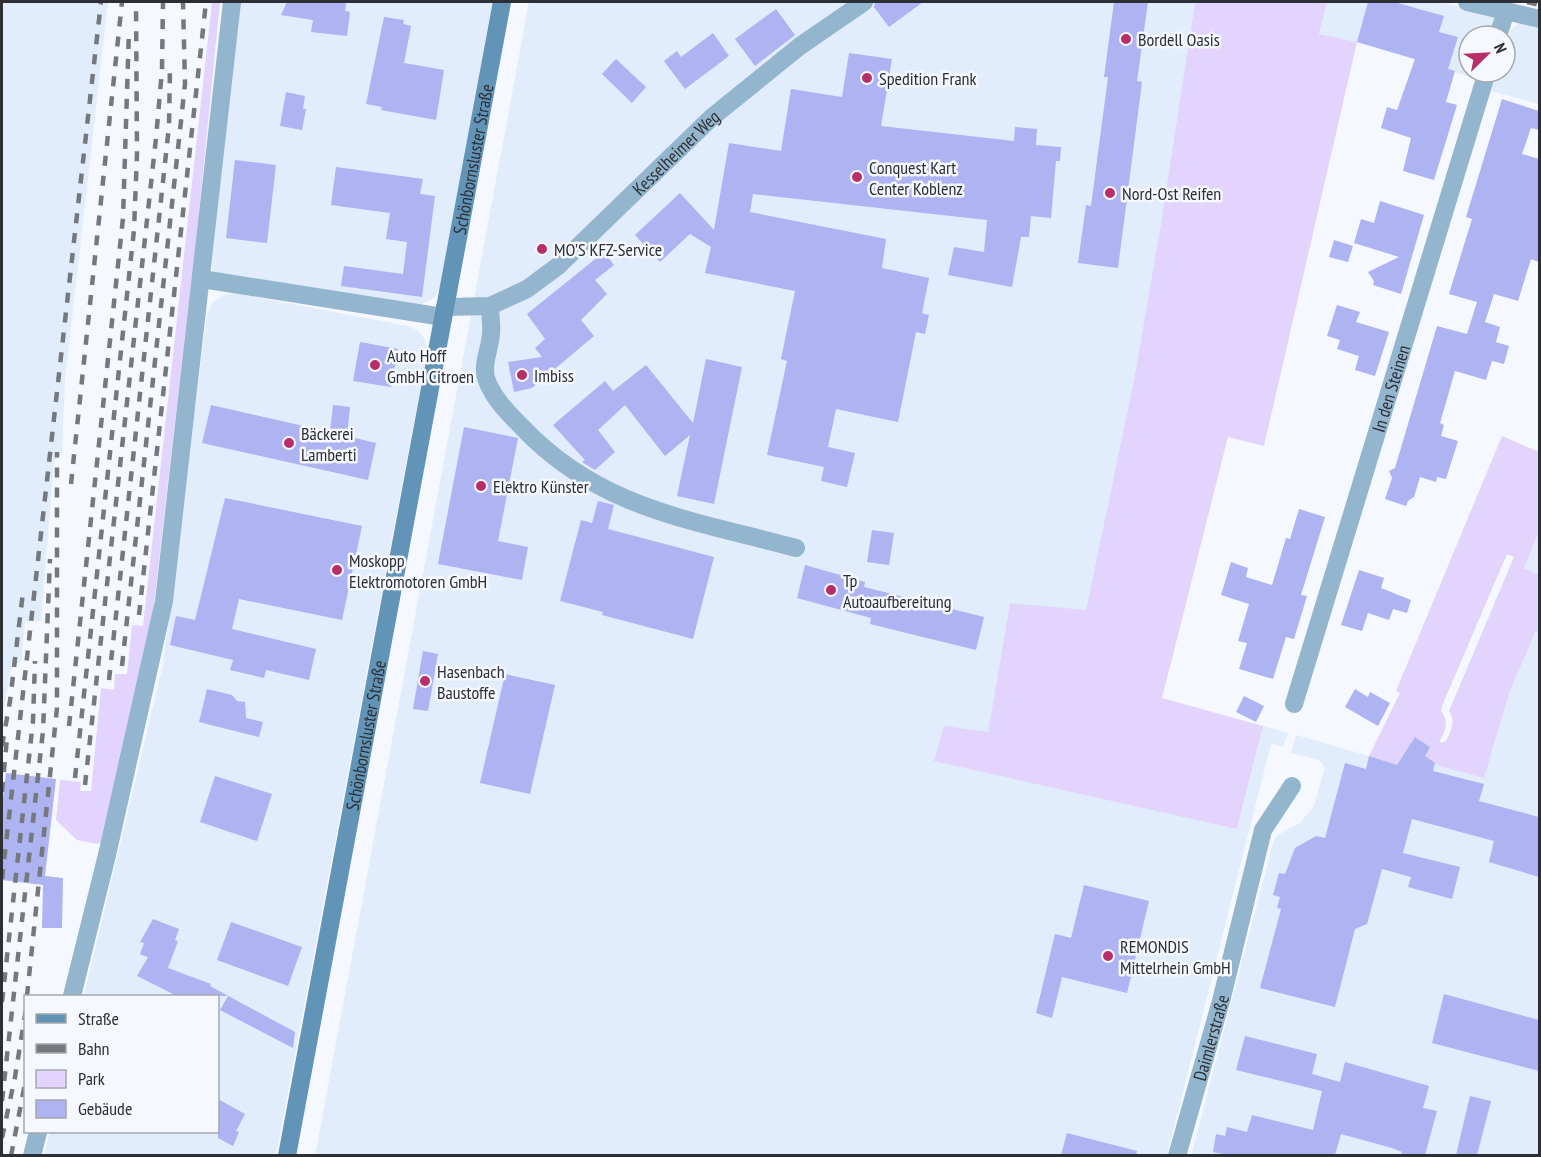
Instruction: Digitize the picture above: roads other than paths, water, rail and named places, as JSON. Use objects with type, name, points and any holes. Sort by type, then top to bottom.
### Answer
[{"type":"street","points":[[72,995],[107,855],[164,601],[232,2]]},
{"type":"street","name":"Schönbornsluster Straße","points":[[287,1155],[502,2]]},
{"type":"street","name":"Kesselheimer Weg","points":[[444,312],[490,306],[527,289],[558,266],[711,118],[800,46],[864,2]]},
{"type":"street","points":[[1467,2],[1539,19]]},
{"type":"street","points":[[1502,24],[1506,11]]},
{"type":"street","name":"In den Steinen","points":[[1294,704],[1483,84]]},
{"type":"street","points":[[202,279],[444,312]]},
{"type":"street","points":[[490,306],[491,335],[484,368],[487,380],[496,398],[553,457],[602,490],[631,503],[796,548]]},
{"type":"street","name":"Daimlerstraße","points":[[1177,1155],[1221,1001],[1263,830],[1292,786]]},
{"type":"street","points":[[32,1155],[38,1133]]},
{"type":"railway","points":[[2,879],[101,2]]},
{"type":"railway","points":[[71,484],[122,2]]},
{"type":"railway","points":[[75,778],[134,230],[137,154],[136,2]]},
{"type":"railway","points":[[85,785],[156,138],[162,70],[163,2]]},
{"type":"railway","points":[[122,666],[185,84],[183,2]]},
{"type":"railway","points":[[139,615],[206,2]]},
{"type":"railway","points":[[1527,2],[1540,5]]},
{"type":"railway","points":[[69,726],[123,218],[129,30]]},
{"type":"railway","points":[[109,680],[169,126],[170,65]]},
{"type":"railway","points":[[27,995],[57,708],[57,452]]},
{"type":"railway","points":[[2,1101],[43,731],[50,559]]},
{"type":"railway","points":[[2,746],[10,701],[23,592]]},
{"type":"railway","points":[[2,1002],[33,721],[35,661]]},
{"type":"railway","points":[[2,792],[7,738]]},
{"type":"railway","points":[[2,1138],[24,1021]]},
{"type":"railway","points":[[11,1156],[24,1088]]},
{"type":"place","name":"Bordell Oasis","points":[[1126,39]]},
{"type":"place","name":"Spedition Frank","points":[[867,78]]},
{"type":"place","name":"Conquest Kart Center Koblenz","points":[[857,177]]},
{"type":"place","name":"Nord-Ost Reifen","points":[[1110,193]]},
{"type":"place","name":"MO'S KFZ-Service","points":[[542,249]]},
{"type":"place","name":"Auto Hoff GmbH Citroen","points":[[375,365]]},
{"type":"place","name":"Imbiss","points":[[522,375]]},
{"type":"place","name":"Bäckerei Lamberti","points":[[289,443]]},
{"type":"place","name":"Elektro Künster","points":[[481,486]]},
{"type":"place","name":"Moskopp Elektromotoren GmbH","points":[[337,570]]},
{"type":"place","name":"Tp Autoaufbereitung","points":[[831,590]]},
{"type":"place","name":"Hasenbach Baustoffe","points":[[425,681]]},
{"type":"place","name":"REMONDIS Mittelrhein GmbH","points":[[1108,956]]}]
